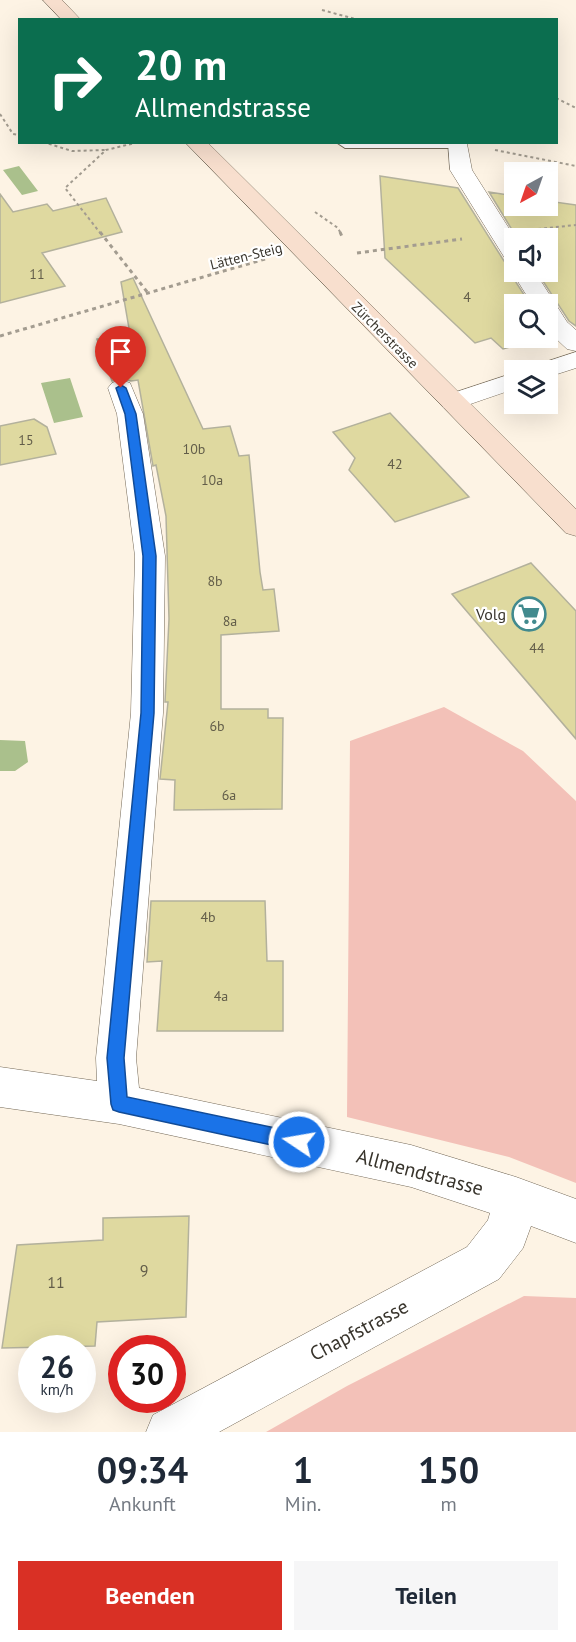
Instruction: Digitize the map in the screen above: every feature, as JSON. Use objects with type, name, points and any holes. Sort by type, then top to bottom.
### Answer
[{"type":"street","points":[[52,0],[70,18]]},
{"type":"street","name":"Zürcherstrasse","points":[[197,144],[301,252],[576,526]]},
{"type":"street","points":[[457,144],[462,170],[504,238]]},
{"type":"street","points":[[558,327],[576,344]]},
{"type":"street","points":[[558,366],[576,360]]},
{"type":"street","points":[[453,402],[504,384]]},
{"type":"street","points":[[119,1104],[116,1058],[147,713],[150,556],[130,414],[121,388]]},
{"type":"street","name":"Allmendstrasse","points":[[0,1087],[119,1104],[411,1166],[516,1199],[576,1221]]},
{"type":"street","name":"Chapfstrasse","points":[[170,1432],[483,1263],[507,1232],[516,1199]]},
{"type":"lane","points":[[345,144],[457,144]]},
{"type":"path","points":[[322,10],[352,18]]},
{"type":"path","points":[[558,99],[576,108]]},
{"type":"path","points":[[0,114],[13,134],[18,135]]},
{"type":"path","points":[[49,144],[72,151],[106,150],[131,144]]},
{"type":"path","points":[[457,144],[478,145],[521,157],[576,166]]},
{"type":"path","points":[[106,150],[65,188],[148,293]]},
{"type":"path","name":"Lätten-Steig","points":[[0,336],[277,256],[288,256],[315,248],[321,252],[349,255],[502,234]]},
{"type":"shaded area","points":[[19,166],[38,191],[22,195],[3,170]]},
{"type":"shaded area","points":[[70,378],[83,417],[54,423],[41,383]]},
{"type":"shaded area","points":[[444,707],[523,751],[576,801],[576,1183],[509,1157],[347,1117],[350,741]]},
{"type":"shaded area","points":[[0,740],[25,741],[28,762],[15,771],[0,771]]},
{"type":"shaded area","points":[[524,1296],[576,1298],[576,1432],[266,1432],[347,1386]]},
{"type":"building","points":[[380,176],[458,188],[504,261],[504,282],[516,282],[524,294],[504,294],[504,348],[506,348],[503,349],[491,338],[475,343],[385,258]]},
{"type":"building","points":[[489,192],[504,194],[504,216],[558,216],[558,202],[576,205],[576,326],[569,321],[558,304],[558,294],[551,294],[544,282],[558,282],[558,228],[511,228]]},
{"type":"building","points":[[0,194],[13,212],[47,204],[53,211],[106,198],[122,232],[42,253],[65,286],[0,303]]},
{"type":"building","points":[[133,278],[203,429],[230,426],[239,456],[249,455],[263,590],[274,589],[279,631],[221,635],[221,709],[268,709],[268,718],[283,718],[282,809],[174,810],[175,780],[160,779],[168,702],[165,702],[169,619],[166,516],[156,465],[153,466],[138,380],[120,378],[112,381],[97,339],[130,334],[121,282]]},
{"type":"building","points":[[390,413],[469,497],[395,522],[349,470],[355,458],[333,432]]},
{"type":"building","points":[[34,419],[47,427],[56,454],[0,465],[0,426]]},
{"type":"building","points":[[531,563],[576,611],[576,739],[452,594]]},
{"type":"building","points":[[151,901],[265,901],[267,961],[283,961],[283,1031],[157,1031],[162,961],[147,962]]},
{"type":"building","points":[[189,1216],[186,1317],[97,1322],[96,1335],[18,1335],[18,1348],[2,1348],[17,1245],[103,1240],[103,1218]]},
{"type":"place","name":"Volg","points":[[529,614]]},
{"type":"route","points":[[121,388],[130,414],[150,556],[147,713],[116,1058],[119,1104],[299,1142]]}]
